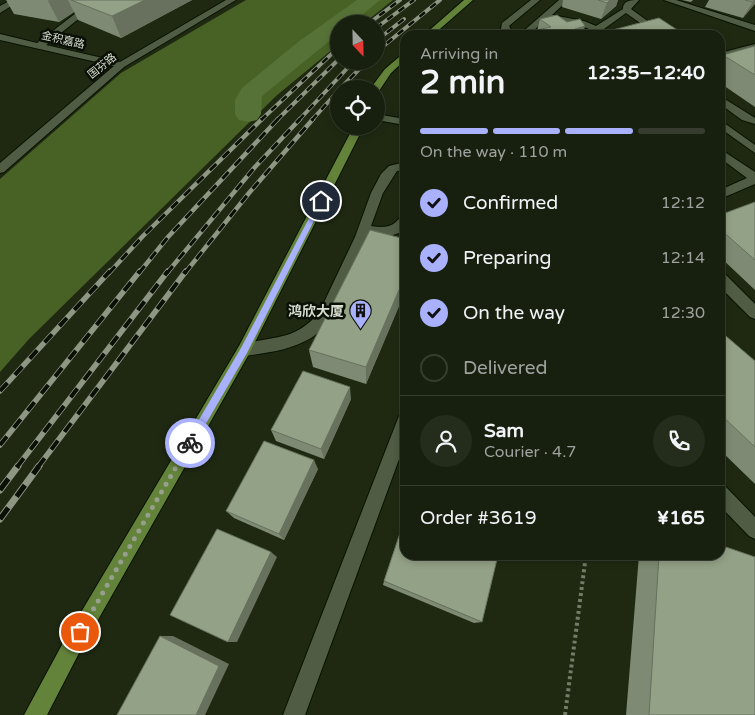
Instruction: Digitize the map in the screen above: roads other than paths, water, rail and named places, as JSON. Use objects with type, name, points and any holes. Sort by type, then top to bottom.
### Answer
[{"type":"main road","points":[[434,30],[469,0]]},
{"type":"main road","points":[[382,80],[400,60]]},
{"type":"main road","points":[[35,715],[76,640],[244,350],[354,135]]},
{"type":"street","points":[[0,10],[17,0]]},
{"type":"street","points":[[39,46],[98,0]]},
{"type":"street","name":"国芬路","points":[[0,169],[121,65],[232,0]]},
{"type":"street","points":[[506,30],[505,25],[536,0]]},
{"type":"street","points":[[529,30],[564,0]]},
{"type":"street","points":[[628,10],[627,6],[635,0]]},
{"type":"street","points":[[668,0],[751,26],[755,15]]},
{"type":"street","points":[[696,8],[704,0]]},
{"type":"street","points":[[544,16],[575,21],[598,29],[620,13],[628,10]]},
{"type":"street","points":[[628,10],[656,30]]},
{"type":"street","points":[[632,29],[648,25]]},
{"type":"street","name":"金积嘉路","points":[[0,37],[121,65]]},
{"type":"street","points":[[725,55],[755,47]]},
{"type":"street","points":[[725,103],[746,118],[755,121]]},
{"type":"street","points":[[385,119],[400,121]]},
{"type":"street","points":[[725,127],[755,150]]},
{"type":"street","points":[[725,157],[755,179],[725,193]]},
{"type":"street","points":[[738,166],[755,159]]},
{"type":"street","points":[[244,350],[303,338],[316,329],[324,317],[388,174],[395,167],[400,166]]},
{"type":"street","points":[[363,230],[390,232],[400,226]]},
{"type":"street","points":[[725,283],[755,314]]},
{"type":"street","points":[[294,715],[400,434]]},
{"type":"street","points":[[725,499],[755,530]]},
{"type":"waterway","points":[[248,114],[248,100],[251,93],[306,47],[370,0]]},
{"type":"railway","points":[[380,15],[400,0]]},
{"type":"railway","points":[[385,21],[414,0]]},
{"type":"railway","points":[[403,30],[440,0]]},
{"type":"railway","points":[[385,34],[404,19]]},
{"type":"railway","points":[[385,45],[400,32]]},
{"type":"railway","points":[[261,120],[330,55]]},
{"type":"railway","points":[[278,119],[330,68]]},
{"type":"railway","points":[[299,120],[346,70]]},
{"type":"railway","points":[[349,80],[358,70]]},
{"type":"railway","points":[[312,120],[330,100]]},
{"type":"railway","points":[[109,273],[143,236],[262,119]]},
{"type":"railway","points":[[139,273],[168,237],[278,119]]},
{"type":"railway","points":[[167,273],[255,167],[300,119]]},
{"type":"railway","points":[[185,273],[249,193],[313,119]]},
{"type":"railway","points":[[0,391],[110,271]]},
{"type":"railway","points":[[0,445],[140,271]]},
{"type":"railway","points":[[17,467],[168,271]]},
{"type":"railway","points":[[38,467],[186,271]]},
{"type":"railway","points":[[0,490],[18,466]]},
{"type":"railway","points":[[0,519],[39,466]]},
{"type":"place","name":"鸿欣大厦","points":[[360,330]]}]
